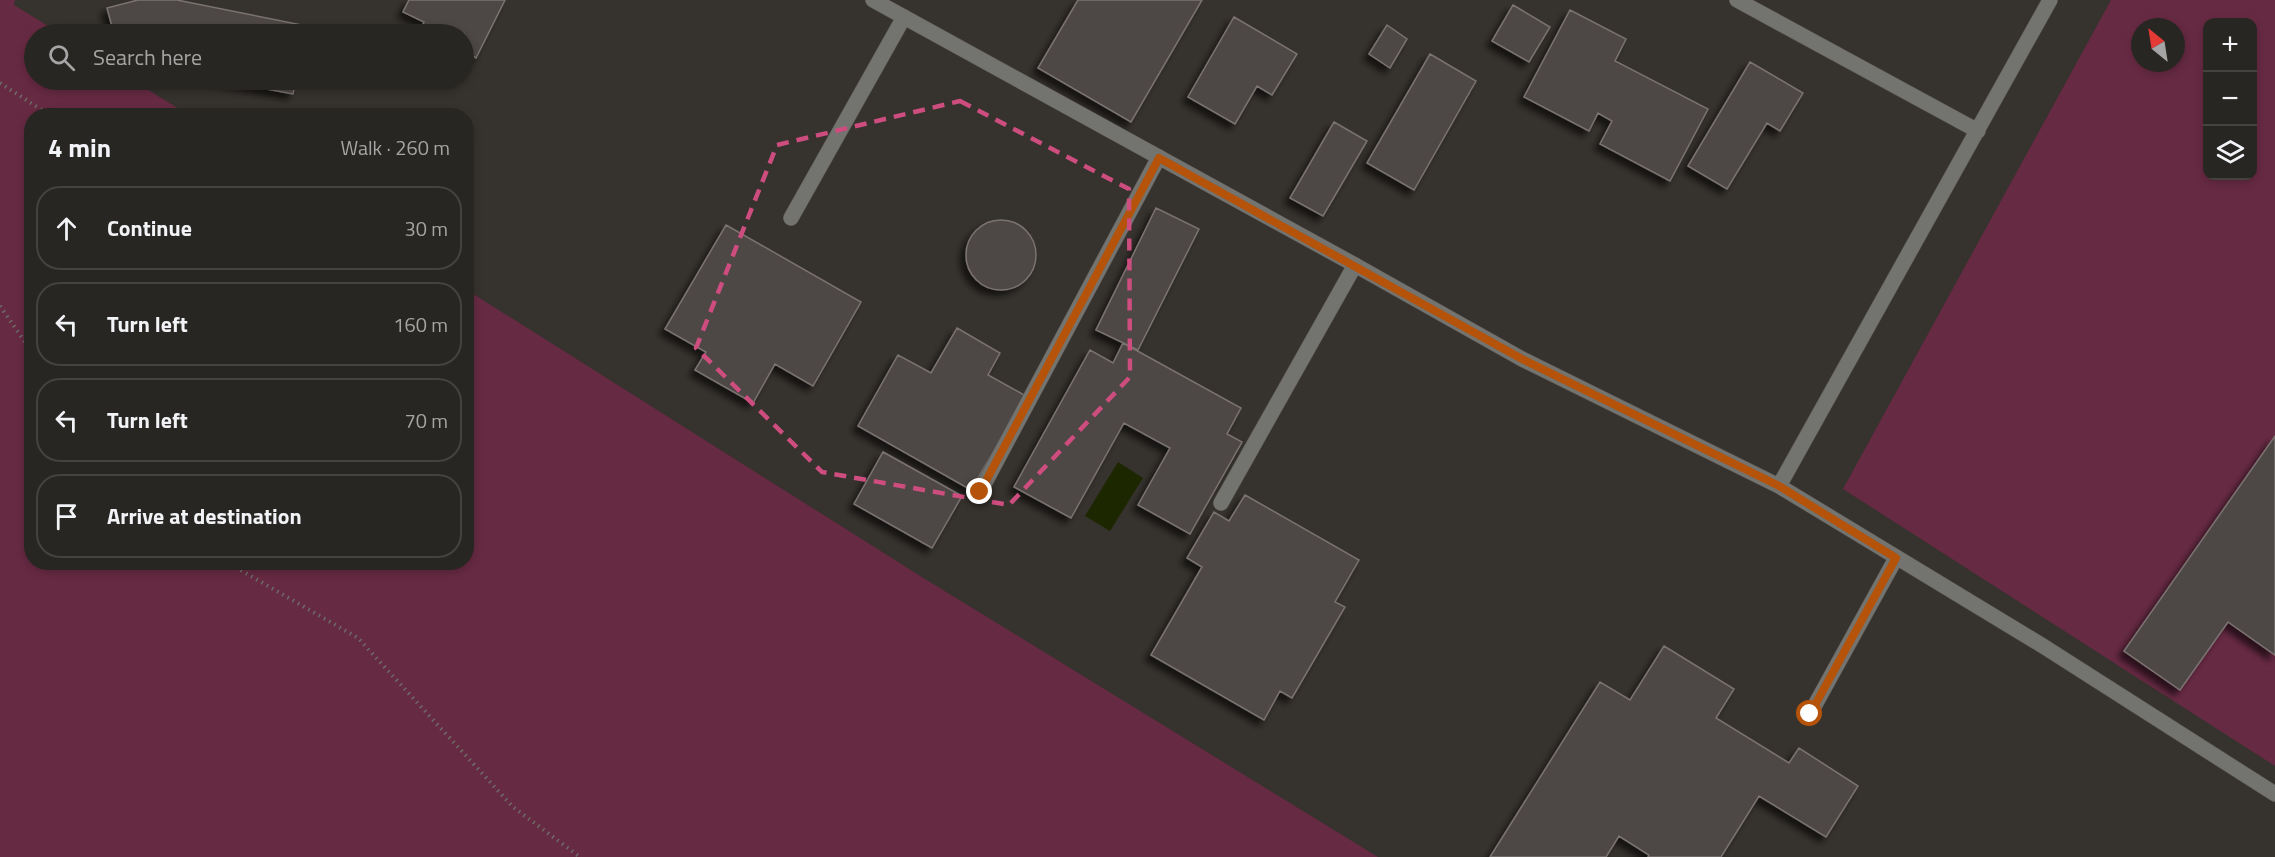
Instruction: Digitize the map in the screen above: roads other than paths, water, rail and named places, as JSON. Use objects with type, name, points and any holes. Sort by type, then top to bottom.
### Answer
[{"type":"street","points":[[873,0],[1522,359],[1779,486],[2043,646],[2275,794]]},
{"type":"street","points":[[1737,0],[1978,131]]},
{"type":"street","points":[[1779,486],[2050,0]]},
{"type":"street","points":[[791,218],[904,17]]},
{"type":"street","points":[[980,492],[1159,158]]},
{"type":"street","points":[[1221,502],[1355,265]]},
{"type":"street","points":[[1810,714],[1896,558]]}]
